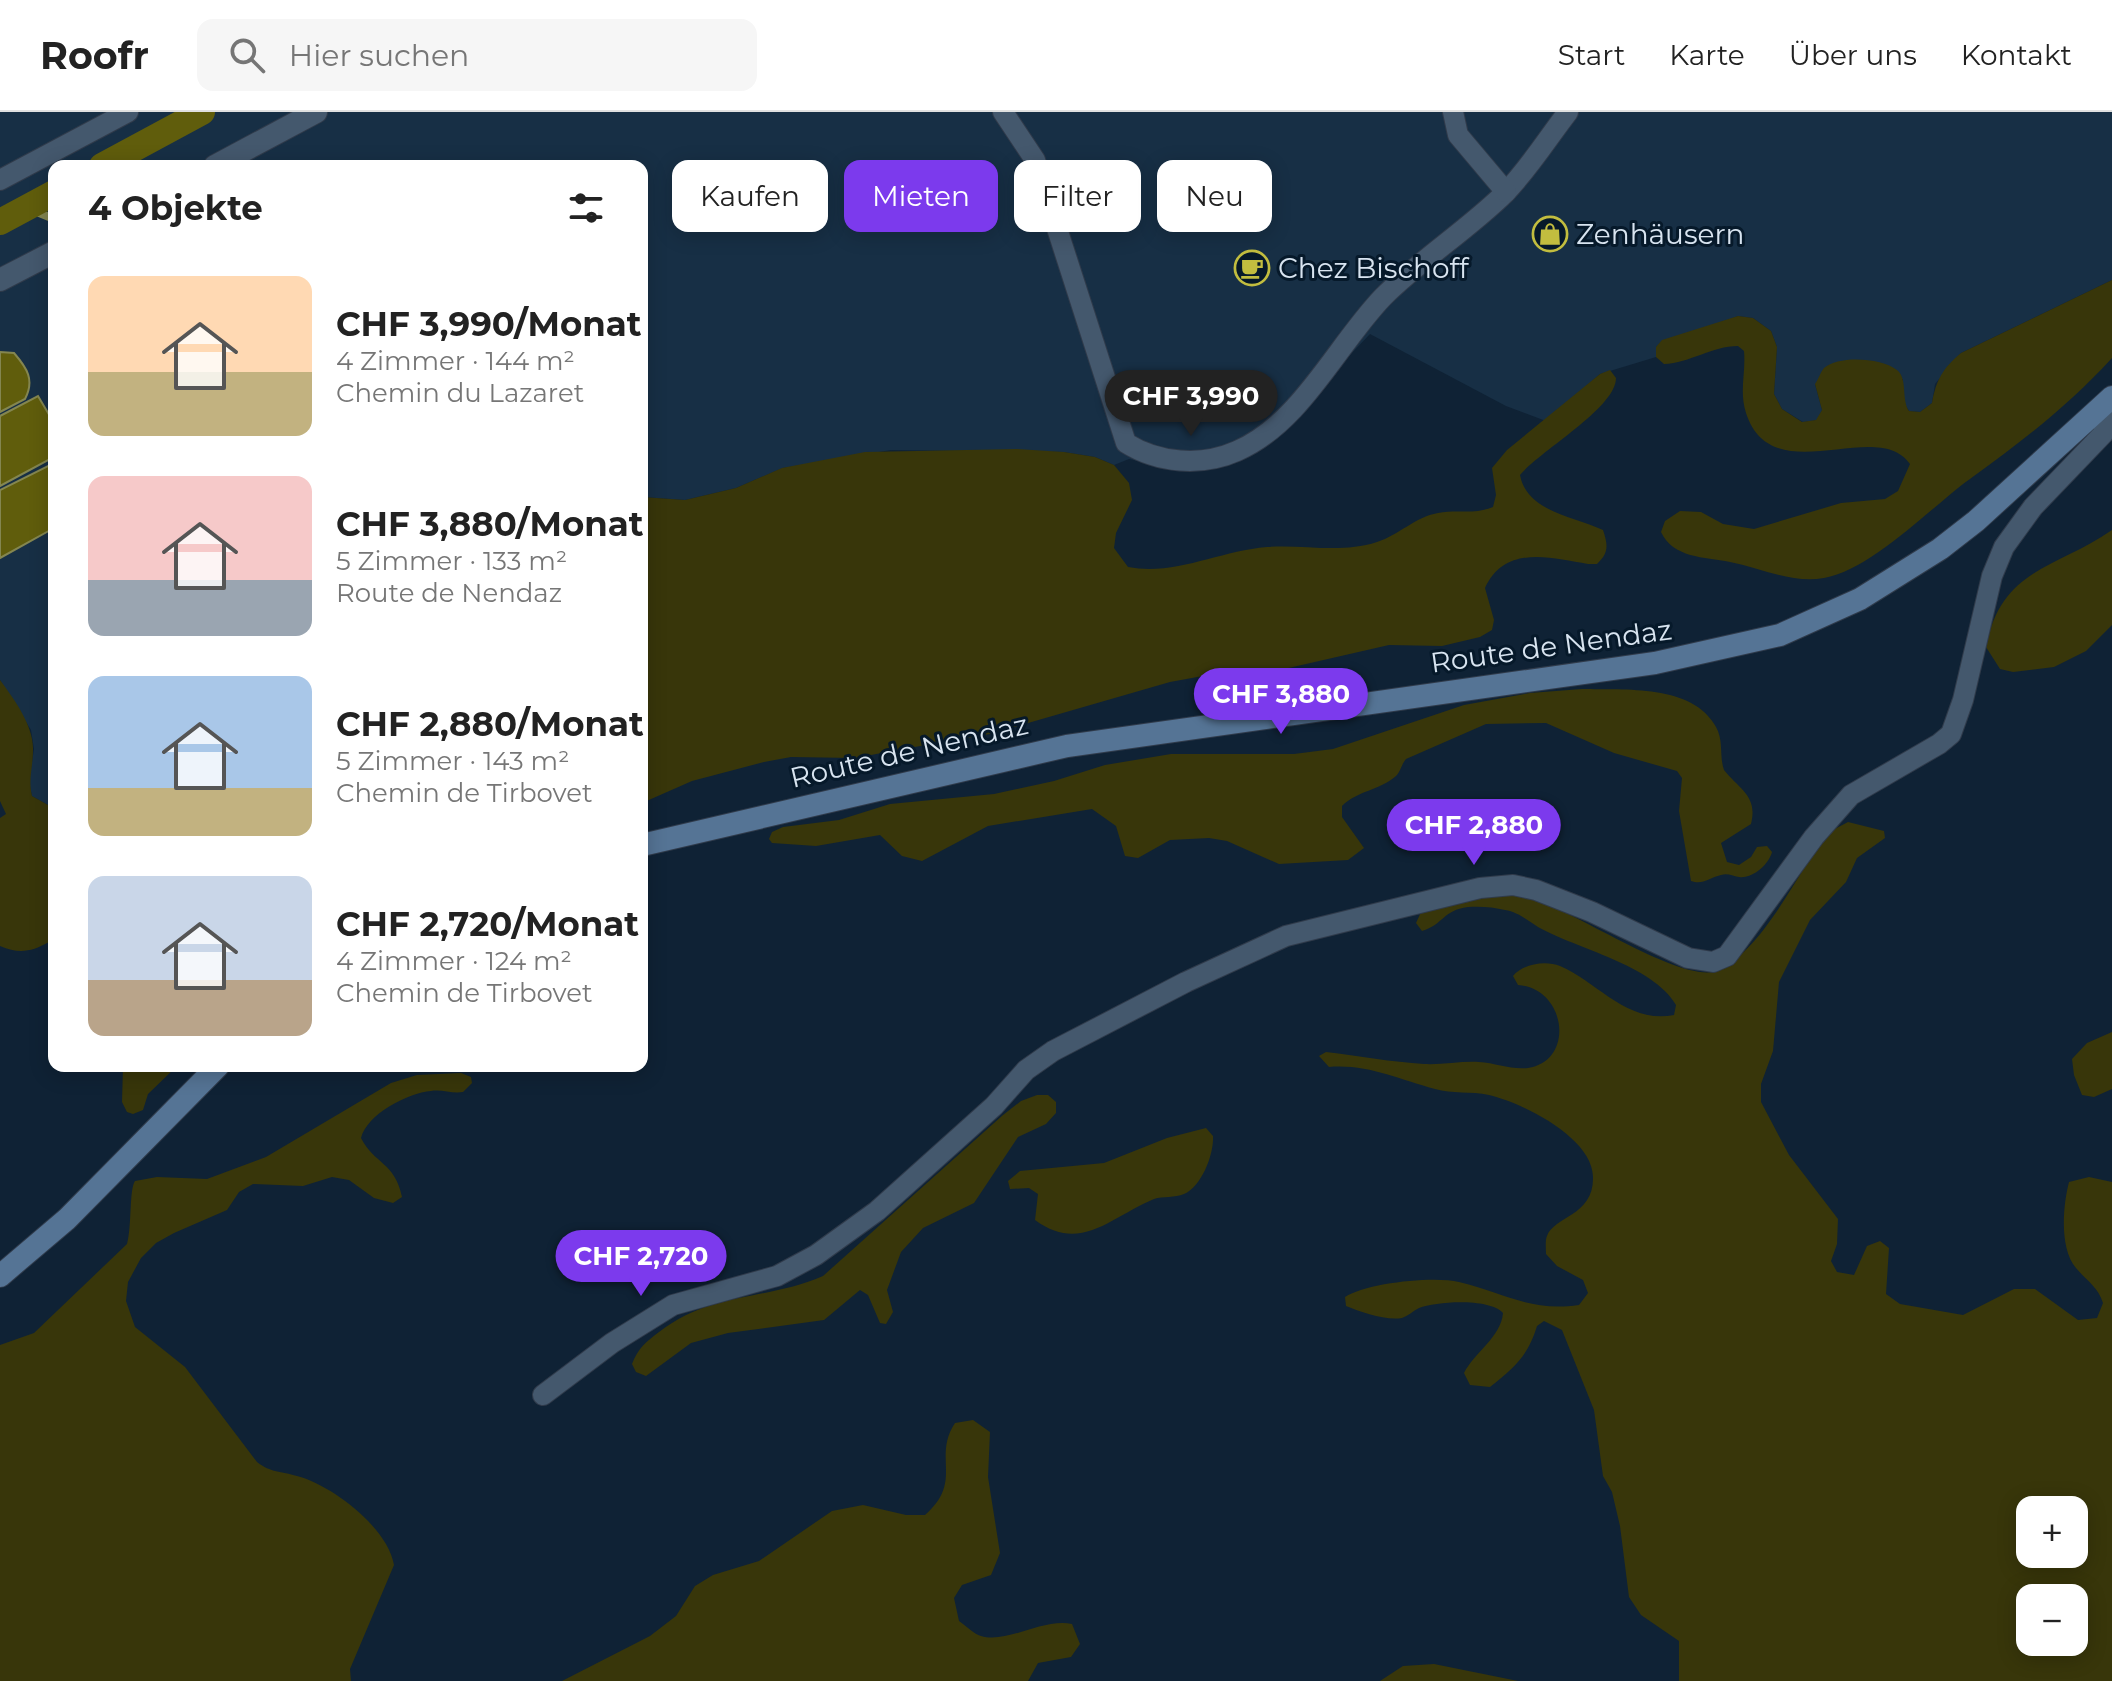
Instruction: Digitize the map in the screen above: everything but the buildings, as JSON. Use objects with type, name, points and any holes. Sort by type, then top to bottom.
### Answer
[{"type":"main road","name":"Route de Nendaz","points":[[648,844],[1067,746],[1655,663],[1780,635],[1860,599],[1940,549],[2105,404]]},
{"type":"main road","points":[[0,1276],[67,1219],[212,1072]]},
{"type":"street","points":[[0,180],[128,112]]},
{"type":"street","points":[[226,160],[316,112]]},
{"type":"street","points":[[1003,112],[1035,160],[1126,443],[1145,455],[1203,461],[1235,452],[1272,429],[1382,298],[1506,192],[1568,112]]},
{"type":"street","points":[[1453,112],[1458,135],[1506,192]]},
{"type":"street","points":[[0,280],[48,255]]},
{"type":"street","points":[[543,1395],[612,1343],[673,1305],[777,1276],[816,1255],[877,1211],[994,1106],[1026,1070],[1053,1051],[1186,982],[1286,936],[1376,917],[1480,888],[1513,885],[1536,890],[1592,912],[1688,958],[1713,962],[1727,956],[1814,837],[1851,795],[1951,734],[1998,559],[2016,528],[2103,434],[2105,404]]},
{"type":"shaded area","points":[[0,112],[2112,112],[2112,280],[1961,353],[1935,384],[1932,403],[1920,412],[1909,411],[1903,401],[1903,379],[1815,384],[1822,410],[1817,420],[1803,422],[1782,409],[1774,394],[1777,347],[1771,331],[1753,318],[1738,316],[1656,347],[1656,357],[1600,374],[1546,421],[1506,406],[1370,334],[1269,440],[1177,469],[1129,459],[1114,465],[1095,457],[1064,452],[891,450],[783,468],[736,488],[685,500],[648,497],[648,160],[48,160],[48,805],[32,796],[29,782],[34,749],[31,730],[0,680]]},
{"type":"shaded area","points":[[2112,280],[2112,358],[2046,421],[1862,563],[1824,578],[1800,579],[1690,555],[1666,541],[1661,532],[1665,521],[1680,511],[1701,512],[1723,524],[1754,529],[1841,503],[1885,499],[1898,491],[1910,464],[1895,451],[1874,447],[1801,452],[1778,448],[1759,436],[1746,413],[1743,397],[1744,351],[1738,346],[1728,347],[1664,364],[1656,357],[1656,347],[1662,340],[1738,316],[1753,318],[1771,331],[1777,347],[1774,394],[1782,409],[1802,422],[1816,420],[1822,410],[1815,384],[1823,369],[1850,360],[1881,363],[1897,370],[1909,411],[1920,412],[1932,403],[1941,375],[1961,353]]},
{"type":"shaded area","points":[[0,352],[14,353],[26,369],[29,386],[25,399],[0,412]]},
{"type":"shaded area","points":[[1610,370],[1616,378],[1613,390],[1604,402],[1520,475],[1524,487],[1541,505],[1603,530],[1606,544],[1604,556],[1597,564],[1529,557],[1504,565],[1485,588],[1494,620],[1492,630],[1480,637],[1442,646],[1389,645],[1258,675],[1203,676],[1170,682],[990,734],[855,758],[791,757],[764,762],[692,781],[648,800],[648,497],[685,500],[736,488],[782,468],[865,452],[1017,449],[1064,452],[1095,457],[1114,465],[1129,483],[1132,500],[1116,533],[1114,548],[1128,567],[1180,566],[1267,547],[1363,546],[1385,539],[1430,515],[1493,507],[1496,495],[1492,468],[1507,450],[1600,374]]},
{"type":"shaded area","points":[[38,396],[48,413],[48,460],[0,486],[0,416]]},
{"type":"shaded area","points":[[48,466],[48,531],[0,558],[0,490]]},
{"type":"shaded area","points":[[2112,530],[2112,625],[2086,651],[2054,667],[2013,672],[2000,669],[1986,647],[1993,621],[2004,601],[2034,574]]},
{"type":"shaded area","points":[[0,680],[22,713],[30,732],[33,750],[32,796],[48,805],[48,942],[25,951],[0,946],[0,818],[6,814],[0,801]]},
{"type":"shaded area","points":[[1582,689],[1656,692],[1675,696],[1705,713],[1718,732],[1724,770],[1746,794],[1752,807],[1751,824],[1721,843],[1727,862],[1739,865],[1751,857],[1757,847],[1767,846],[1772,852],[1764,866],[1744,877],[1723,874],[1703,882],[1691,881],[1679,811],[1682,778],[1677,771],[1614,753],[1546,723],[1486,724],[1406,759],[1390,781],[1342,806],[1342,817],[1364,848],[1348,860],[1279,864],[1227,841],[1209,838],[1170,840],[1138,858],[1125,856],[1116,826],[1092,809],[988,826],[922,861],[902,856],[880,835],[816,846],[772,843],[769,839],[772,832],[783,827],[839,820],[890,804],[994,794],[1054,781],[1105,765],[1171,754],[1294,754],[1333,749],[1464,705],[1530,693]]},
{"type":"shaded area","points":[[1848,822],[1884,831],[1885,838],[1857,858],[1846,882],[1810,920],[1779,982],[1773,1051],[1761,1084],[1761,1102],[1789,1155],[1838,1219],[1837,1244],[1831,1261],[1837,1272],[1854,1275],[1867,1246],[1880,1241],[1889,1248],[1886,1294],[1900,1304],[1963,1315],[2014,1289],[2035,1289],[2078,1320],[2097,1318],[2103,1303],[2101,1297],[2076,1268],[2067,1249],[2065,1202],[2069,1182],[2089,1177],[2112,1182],[2112,1681],[1679,1681],[1679,1641],[1641,1615],[1629,1597],[1620,1526],[1612,1492],[1603,1476],[1594,1410],[1562,1330],[1544,1321],[1537,1326],[1525,1353],[1506,1374],[1490,1387],[1470,1385],[1464,1373],[1501,1322],[1503,1313],[1496,1308],[1463,1302],[1438,1304],[1419,1308],[1396,1319],[1346,1306],[1345,1297],[1368,1288],[1433,1280],[1459,1282],[1531,1304],[1579,1305],[1588,1293],[1583,1280],[1557,1266],[1546,1254],[1546,1240],[1551,1229],[1581,1208],[1587,1200],[1593,1177],[1582,1149],[1569,1136],[1554,1124],[1520,1106],[1489,1095],[1435,1089],[1370,1070],[1329,1067],[1319,1056],[1326,1052],[1412,1063],[1479,1062],[1522,1068],[1543,1063],[1553,1053],[1558,1040],[1559,1025],[1555,1011],[1547,999],[1534,989],[1518,985],[1513,976],[1535,964],[1560,966],[1642,1014],[1674,1015],[1676,1005],[1665,991],[1633,969],[1554,935],[1514,913],[1486,907],[1460,909],[1422,931],[1416,923],[1422,910],[1481,894],[1517,893],[1563,911],[1679,967],[1702,972],[1719,970],[1752,944],[1829,832]]},
{"type":"shaded area","points":[[2112,1032],[2112,1089],[2094,1097],[2082,1095],[2072,1059],[2087,1043]]},
{"type":"shaded area","points":[[123,1072],[171,1072],[148,1094],[143,1110],[133,1114],[127,1112],[122,1102]]},
{"type":"shaded area","points":[[461,1073],[471,1077],[472,1083],[463,1092],[435,1091],[411,1096],[380,1113],[365,1129],[361,1138],[366,1147],[399,1185],[402,1197],[393,1203],[374,1198],[349,1180],[332,1177],[303,1186],[253,1184],[239,1192],[227,1210],[156,1243],[141,1258],[128,1282],[126,1301],[135,1327],[185,1367],[257,1462],[272,1470],[311,1481],[341,1498],[370,1523],[390,1551],[394,1565],[350,1669],[351,1681],[0,1681],[0,1345],[34,1333],[127,1244],[135,1181],[157,1177],[207,1179],[266,1157],[391,1083],[417,1075]]},
{"type":"shaded area","points":[[1048,1095],[1056,1102],[1056,1113],[1046,1124],[1018,1137],[974,1203],[923,1228],[901,1252],[887,1290],[893,1312],[886,1324],[880,1323],[868,1295],[860,1290],[824,1320],[728,1333],[691,1343],[646,1376],[636,1372],[632,1364],[640,1349],[679,1319],[719,1303],[780,1290],[823,1276],[1003,1115],[1021,1101]]},
{"type":"shaded area","points":[[1206,1128],[1213,1136],[1211,1152],[1206,1169],[1190,1190],[1180,1195],[1154,1199],[1096,1229],[1082,1233],[1052,1230],[1035,1220],[1038,1194],[1029,1188],[1010,1189],[1008,1181],[1020,1171],[1104,1163],[1167,1138]]},
{"type":"shaded area","points":[[973,1420],[990,1432],[988,1477],[1000,1553],[991,1575],[962,1585],[954,1598],[959,1621],[978,1635],[991,1638],[1049,1624],[1072,1624],[1080,1644],[1071,1657],[1038,1663],[1028,1681],[562,1681],[650,1636],[676,1616],[695,1586],[713,1575],[759,1561],[832,1511],[863,1505],[906,1515],[925,1515],[943,1491],[946,1447],[955,1423]]},
{"type":"shaded area","points":[[1434,1664],[1518,1681],[1380,1681],[1403,1666]]},
{"type":"waterway","points":[[113,160],[202,112]]},
{"type":"waterway","points":[[0,222],[48,196]]},
{"type":"waterway","points":[[27,208],[48,217]]},
{"type":"place","name":"Zenhäusern","points":[[1550,234]]},
{"type":"place","name":"Chez Bischoff","points":[[1252,268]]}]
